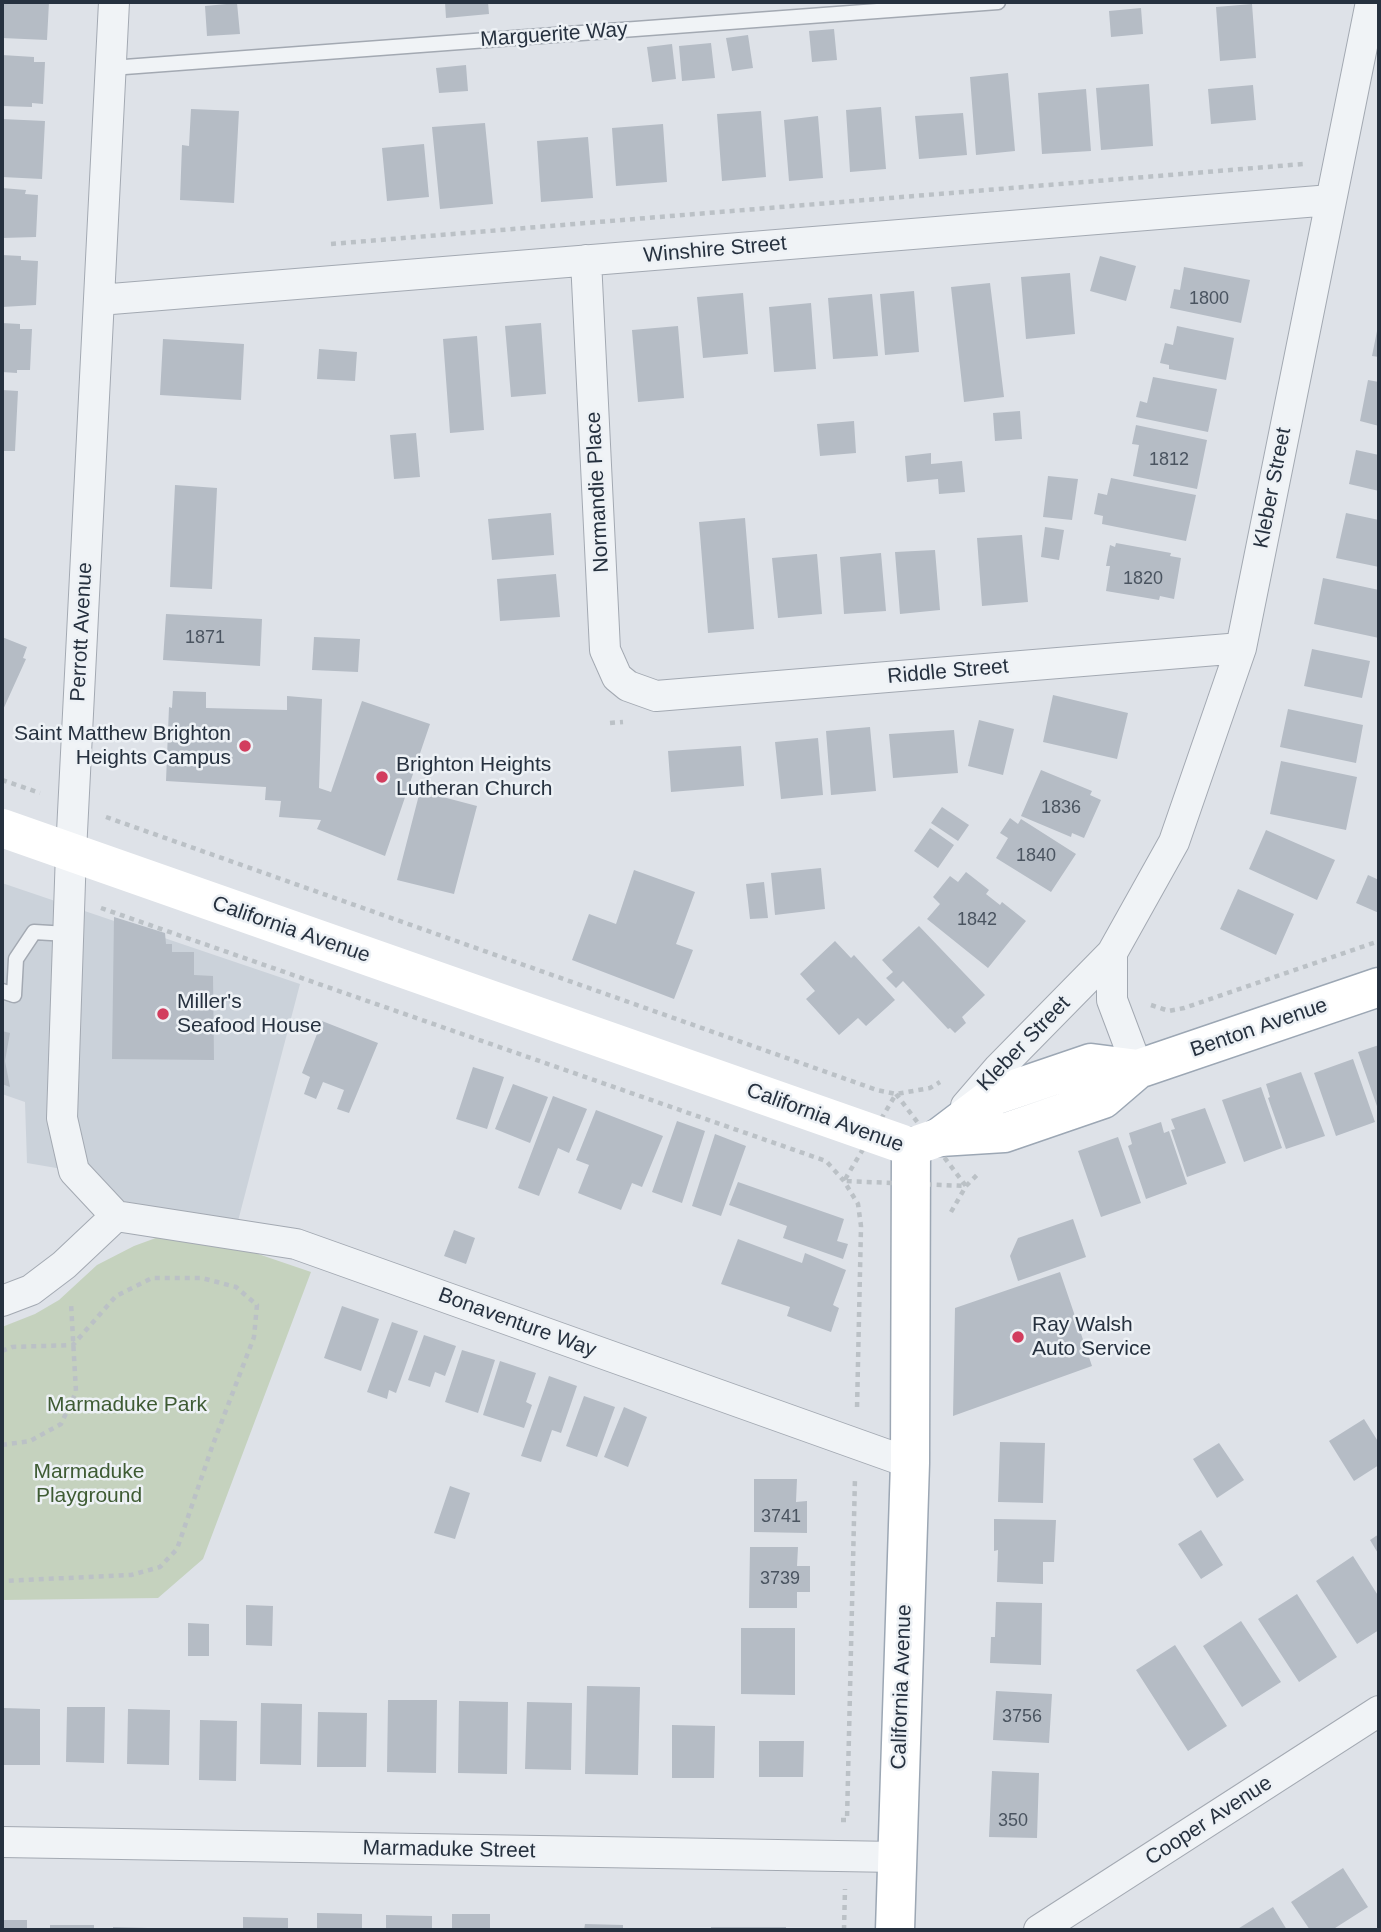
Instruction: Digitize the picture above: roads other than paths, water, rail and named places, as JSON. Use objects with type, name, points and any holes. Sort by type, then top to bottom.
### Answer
[{"type":"main road","name":"California Avenue","points":[[2,828],[925,1142],[909,1463],[895,1930]]},
{"type":"main road","name":"Benton Avenue","points":[[925,1142],[1004,1133],[1017,1129],[1103,1099],[1138,1069],[1379,987]]},
{"type":"street","name":"Perrott Avenue","points":[[114,2],[71,852],[62,1118],[74,1171],[116,1216]]},
{"type":"street","name":"Kleber Street","points":[[925,1142],[1112,953],[1174,842],[1241,648],[1371,2]]},
{"type":"street","name":"Winshire Street","points":[[99,300],[1331,200]]},
{"type":"street","name":"Normandie Place","points":[[586,260],[605,650],[617,677],[628,686],[656,696]]},
{"type":"street","name":"Riddle Street","points":[[656,696],[1241,648]]},
{"type":"street","name":"Kleber Street","points":[[1112,953],[1112,1000],[1138,1069]]},
{"type":"street","points":[[2,1301],[31,1290],[64,1265],[116,1216]]},
{"type":"street","name":"Bonaventure Way","points":[[116,1216],[296,1244],[909,1463]]},
{"type":"street","name":"Cooper Avenue","points":[[1039,1930],[1379,1711]]},
{"type":"street","name":"Marmaduke Street","points":[[2,1842],[897,1857]]},
{"type":"lane","name":"Marguerite Way","points":[[111,68],[998,2]]},
{"type":"lane","points":[[2,991],[14,995],[16,959],[34,932],[68,934]]},
{"type":"place","name":"Saint Matthew Brighton Heights Campus","points":[[245,746]]},
{"type":"place","name":"Brighton Heights Lutheran Church","points":[[382,777]]},
{"type":"place","name":"Miller's Seafood House","points":[[163,1014]]},
{"type":"place","name":"Ray Walsh Auto Service","points":[[1018,1337]]},
{"type":"park label","name":"Marmaduke Park","points":[[127,1405]]},
{"type":"park label","name":"Marmaduke Playground","points":[[89,1484]]}]
